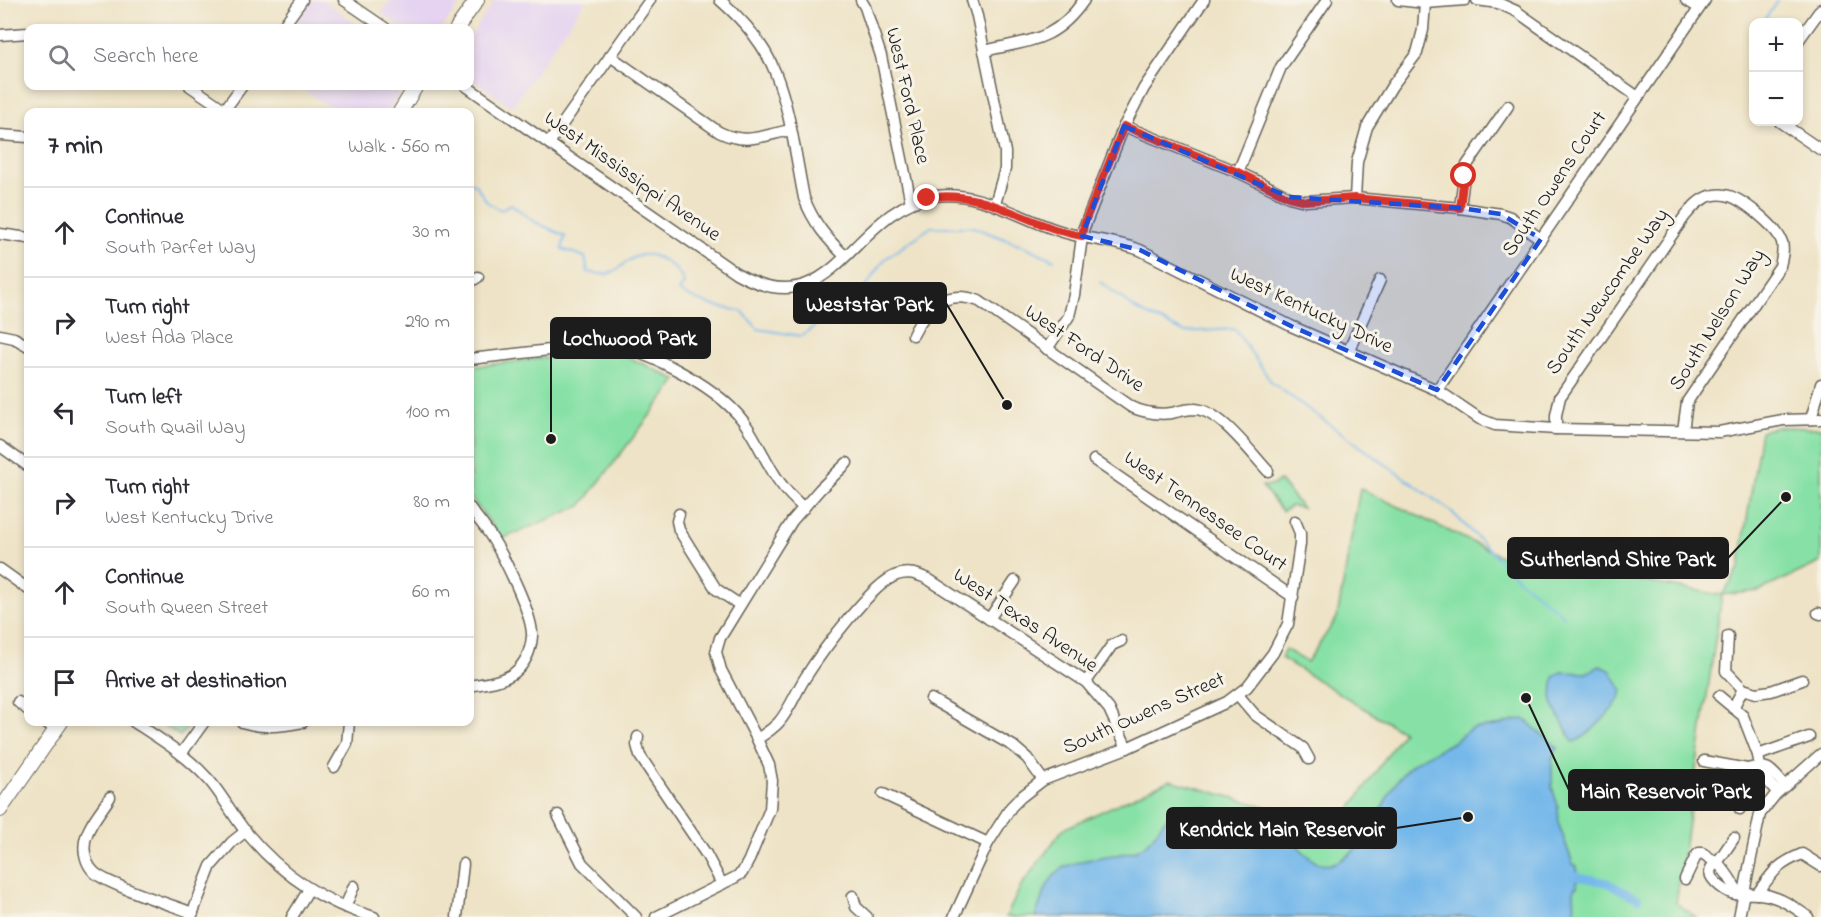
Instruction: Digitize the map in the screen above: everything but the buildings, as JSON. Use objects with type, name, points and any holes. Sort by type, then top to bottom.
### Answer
[{"type":"main road","points":[[460,24],[477,0]]},
{"type":"main road","points":[[402,108],[414,90]]},
{"type":"main road","points":[[0,810],[53,726]]},
{"type":"street","points":[[285,24],[302,0]]},
{"type":"street","points":[[344,0],[379,24]]},
{"type":"street","points":[[549,143],[650,0]]},
{"type":"street","points":[[720,0],[749,29],[768,57],[783,96],[808,209],[827,239],[845,256]]},
{"type":"street","name":"West Ford Place","points":[[861,0],[881,56],[911,203]]},
{"type":"street","points":[[972,0],[1006,161],[1004,177],[994,204]]},
{"type":"street","points":[[984,51],[1044,38],[1064,25],[1084,0]]},
{"type":"street","points":[[1047,348],[1069,316],[1084,224],[1124,126],[1144,87],[1204,0]]},
{"type":"street","points":[[1238,172],[1281,68],[1327,0]]},
{"type":"street","points":[[1398,0],[1425,3],[1465,0]]},
{"type":"street","points":[[1477,0],[1498,3],[1516,11],[1638,97]]},
{"type":"street","points":[[1686,0],[1702,4]]},
{"type":"street","points":[[1355,198],[1357,162],[1367,127],[1392,86],[1417,53],[1423,30],[1425,3]]},
{"type":"street","name":"South Owens Court","points":[[1437,390],[1702,4]]},
{"type":"street","points":[[1803,34],[1821,9]]},
{"type":"street","points":[[0,35],[24,33]]},
{"type":"street","points":[[610,56],[718,132],[733,139],[744,140],[790,130]]},
{"type":"street","points":[[195,90],[220,108]]},
{"type":"street","points":[[228,108],[239,90]]},
{"type":"street","name":"West Mississippi Avenue","points":[[472,90],[736,273],[764,286],[781,289]]},
{"type":"street","points":[[1460,208],[1467,165],[1508,106]]},
{"type":"street","points":[[1124,126],[1238,172],[1272,190],[1305,201],[1355,198],[1501,214],[1510,217],[1541,239]]},
{"type":"street","points":[[1786,126],[1821,150]]},
{"type":"street","points":[[0,135],[24,137]]},
{"type":"street","name":"West Kentucky Drive","points":[[781,289],[814,282],[829,273],[881,222],[911,203],[936,196],[957,195],[994,204],[1058,231],[1140,250],[1291,326],[1437,390],[1480,419],[1495,425],[1556,429],[1727,431],[1783,420],[1816,419]]},
{"type":"street","name":"South Newcombe Way","points":[[1556,429],[1560,397],[1590,352],[1684,216],[1701,200],[1717,195]]},
{"type":"street","name":"South Nelson Way","points":[[1683,431],[1687,402],[1780,266],[1783,253],[1782,244],[1774,227],[1732,197],[1717,195]]},
{"type":"street","points":[[0,234],[24,237]]},
{"type":"street","points":[[1349,351],[1380,280]]},
{"type":"street","name":"West Ford Drive","points":[[913,335],[921,319],[936,304],[945,299],[969,298],[979,301],[1131,407],[1160,414],[1192,409],[1212,414],[1268,471]]},
{"type":"street","points":[[0,335],[14,338],[24,344]]},
{"type":"street","points":[[474,359],[603,344],[621,347],[642,355],[698,382],[737,414],[748,428],[766,464],[782,486],[804,508]]},
{"type":"street","points":[[1816,419],[1821,384]]},
{"type":"street","points":[[0,446],[24,463]]},
{"type":"street","name":"West Tennessee Court","points":[[1094,460],[1293,597]]},
{"type":"street","points":[[656,917],[742,873],[749,860],[770,809],[772,781],[769,765],[721,670],[716,652],[720,638],[792,520],[848,463]]},
{"type":"street","points":[[474,513],[492,538],[517,589],[529,617],[532,636],[527,657],[515,672],[503,679],[474,685]]},
{"type":"street","points":[[679,514],[677,521],[679,530],[716,589],[740,605]]},
{"type":"street","name":"South Owens Street","points":[[954,917],[988,843],[1011,807],[1043,780],[1127,748],[1227,702],[1238,695],[1262,669],[1286,630],[1300,544],[1300,533],[1295,521]]},
{"type":"street","points":[[0,569],[24,586]]},
{"type":"street","name":"West Texas Avenue","points":[[757,739],[777,724],[827,644],[867,599],[887,580],[906,573],[928,579],[1086,682],[1109,709],[1127,748]]},
{"type":"street","points":[[989,619],[1015,581]]},
{"type":"street","points":[[1728,636],[1725,671],[1743,689],[1756,693],[1764,692],[1802,680]]},
{"type":"street","points":[[1086,682],[1112,645],[1121,641]]},
{"type":"street","points":[[1733,708],[1743,689]]},
{"type":"street","points":[[1238,695],[1255,715],[1303,748],[1309,759]]},
{"type":"street","points":[[1719,696],[1743,716],[1760,760],[1768,767],[1781,789]]},
{"type":"street","points":[[931,699],[1013,746],[1027,758],[1043,780]]},
{"type":"street","points":[[18,702],[24,707]]},
{"type":"street","points":[[140,726],[181,754],[210,781],[246,831],[282,869],[309,889],[345,907],[374,917]]},
{"type":"street","points":[[181,754],[201,726]]},
{"type":"street","points":[[257,726],[274,728],[284,726]]},
{"type":"street","points":[[334,766],[346,744],[348,726]]},
{"type":"street","points":[[638,737],[637,745],[640,756],[706,854],[722,884]]},
{"type":"street","points":[[1704,761],[1747,769],[1760,760],[1809,737]]},
{"type":"street","points":[[1739,917],[1757,823],[1764,807],[1821,754]]},
{"type":"street","points":[[1740,809],[1747,769]]},
{"type":"street","points":[[884,794],[988,843]]},
{"type":"street","points":[[110,797],[85,839],[85,853],[90,866],[101,878],[192,915],[211,866],[232,842],[246,831]]},
{"type":"street","points":[[558,815],[582,863],[636,917]]},
{"type":"street","points":[[1734,838],[1712,867],[1711,877],[1727,891],[1779,899],[1808,917]]},
{"type":"street","points":[[1685,879],[1699,853],[1717,863]]},
{"type":"street","points":[[1758,894],[1774,869],[1788,860],[1802,854],[1821,866]]},
{"type":"street","points":[[458,917],[463,864]]},
{"type":"street","points":[[345,907],[354,886]]},
{"type":"street","points":[[292,917],[309,889]]},
{"type":"street","points":[[853,896],[856,907],[867,917]]},
{"type":"highlighted area","points":[[1124,126],[1289,197],[1460,208],[1501,214],[1541,239],[1437,390],[1291,326],[1140,250],[1082,236]]},
{"type":"shaded area","points":[[313,0],[323,0],[356,24],[296,24]]},
{"type":"shaded area","points":[[391,0],[463,0],[445,24],[396,24],[381,13]]},
{"type":"shaded area","points":[[495,0],[586,0],[512,107],[474,81],[474,31]]},
{"type":"shaded area","points":[[304,90],[401,90],[390,108],[331,108]]},
{"type":"green space","points":[[591,352],[622,354],[677,380],[581,506],[501,539],[474,502],[474,367]]},
{"type":"green space","points":[[1777,427],[1821,428],[1821,562],[1759,591],[1722,595],[1739,569],[1761,431]]},
{"type":"green space","points":[[1280,481],[1302,508],[1291,506],[1282,511],[1262,486],[1273,485]]},
{"type":"green space","points":[[1360,488],[1505,558],[1722,595],[1676,903],[1696,917],[1644,917],[1639,914],[1626,914],[1626,917],[1006,917],[1021,886],[1063,829],[1170,780],[1338,827],[1403,732],[1281,658],[1285,649],[1307,662],[1337,618]]},
{"type":"green space","points":[[165,726],[189,726],[180,736]]},
{"type":"water","points":[[1600,666],[1610,670],[1622,691],[1620,697],[1602,720],[1586,735],[1573,742],[1552,703],[1553,680],[1562,672],[1586,673]]},
{"type":"water","points":[[1524,719],[1558,748],[1552,758],[1552,787],[1558,807],[1559,825],[1573,864],[1577,866],[1577,887],[1574,888],[1575,917],[1035,917],[1046,888],[1058,872],[1066,866],[1128,853],[1142,847],[1169,815],[1184,807],[1206,807],[1264,823],[1284,833],[1317,863],[1331,864],[1343,859],[1363,839],[1400,777],[1412,764],[1455,741],[1471,729]]},
{"type":"waterway","points":[[1766,18],[1778,0]]},
{"type":"waterway","points":[[474,184],[487,202],[501,210],[511,204],[533,221],[565,236],[562,249],[585,257],[588,272],[607,274],[635,257],[642,255],[657,257],[671,265],[681,277],[684,283],[679,291],[709,304],[742,311],[758,329],[801,336],[862,292],[885,259],[931,227],[973,227],[1054,260]]},
{"type":"waterway","points":[[1100,282],[1137,310],[1184,332],[1235,329],[1272,383],[1452,512],[1518,579],[1564,616]]},
{"type":"waterway","points":[[1577,876],[1608,883],[1638,899]]},
{"type":"place","name":"Weststar Park","points":[[1007,405]]},
{"type":"place","name":"Lochwood Park","points":[[551,439]]},
{"type":"place","name":"Sutherland Shire Park","points":[[1786,497]]},
{"type":"place","name":"Main Reservoir Park","points":[[1526,698]]},
{"type":"place","name":"Kendrick Main Reservoir","points":[[1468,817]]},
{"type":"route","points":[[927,198],[957,195],[976,198],[1058,231],[1082,236],[1084,224],[1124,126],[1238,172],[1288,197],[1305,201],[1355,198],[1460,208],[1464,176]]}]
